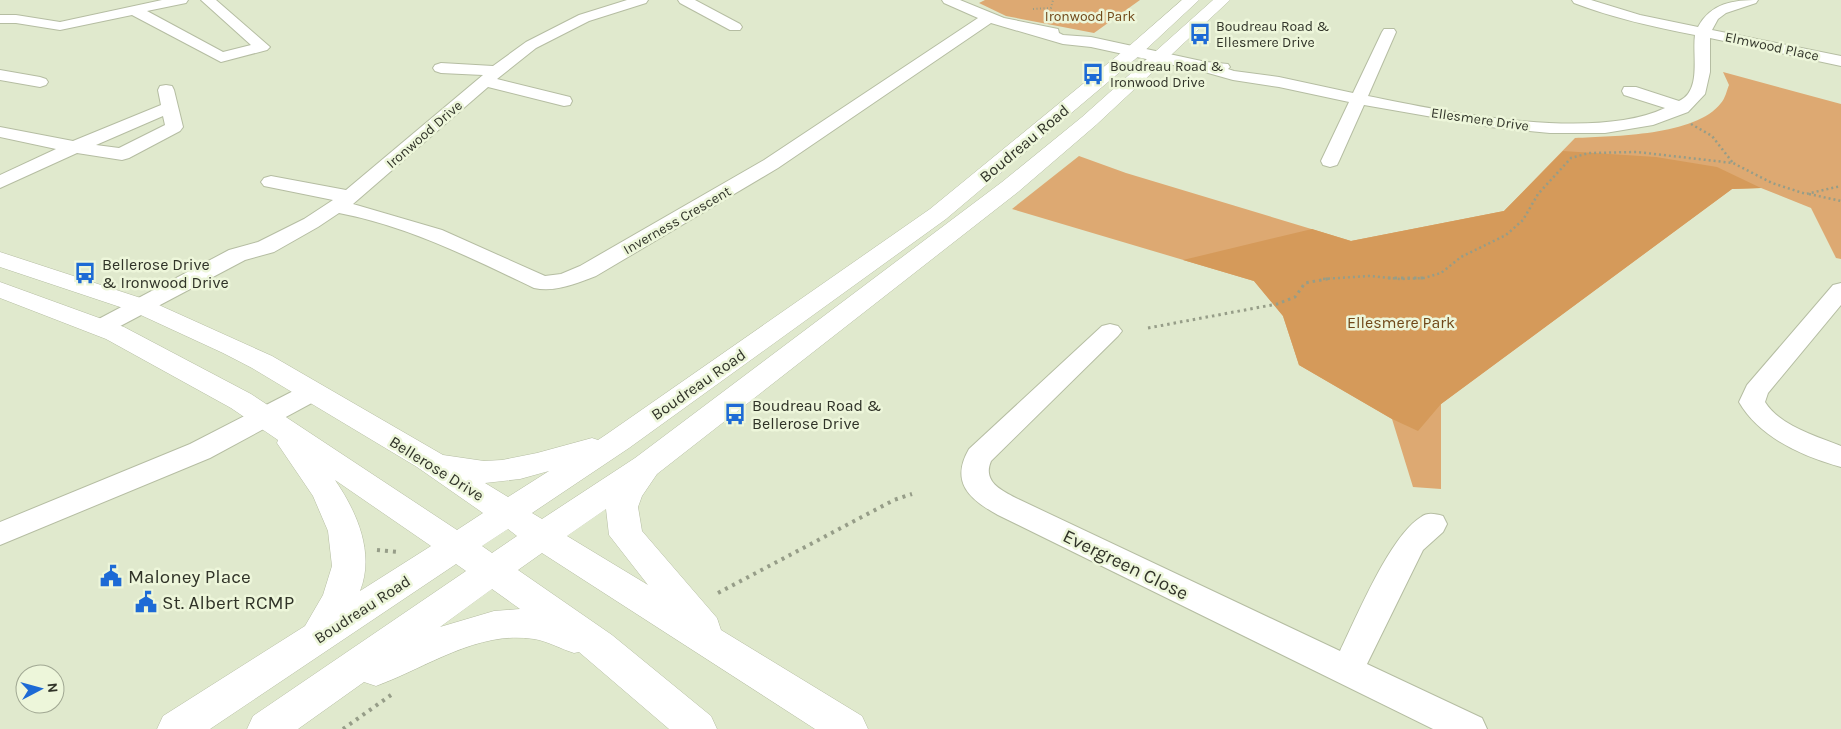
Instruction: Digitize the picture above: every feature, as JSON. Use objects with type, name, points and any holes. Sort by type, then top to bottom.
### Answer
[{"type":"main road","name":"Boudreau Road","points":[[177,729],[618,441],[938,214],[1134,51],[1190,0]]},
{"type":"main road","name":"Boudreau Road","points":[[275,724],[646,466],[1010,187],[1089,121],[1222,0]]},
{"type":"main road","name":"Bellerose Drive","points":[[1,260],[148,309],[233,347],[428,460],[543,536],[848,729]]},
{"type":"main road","points":[[0,289],[108,330],[205,380],[272,421],[493,571],[599,646],[697,729]]},
{"type":"main road","points":[[272,421],[331,497],[342,518],[349,569],[332,614],[317,638]]},
{"type":"main road","points":[[428,460],[459,470],[480,473],[500,472],[529,467],[573,452],[618,441]]},
{"type":"main road","points":[[646,466],[626,493],[622,507],[626,535],[723,651]]},
{"type":"main road","points":[[275,724],[406,654],[488,628],[512,623],[531,624],[599,646]]},
{"type":"street","points":[[0,19],[16,19],[60,26],[181,0]]},
{"type":"street","points":[[134,10],[221,57],[262,47],[208,0]]},
{"type":"street","name":"Ironwood Drive","points":[[108,330],[253,259],[266,247],[343,202],[519,53],[547,35],[584,18],[641,0]]},
{"type":"street","points":[[685,0],[735,27]]},
{"type":"street","points":[[949,0],[987,19],[1037,30],[1049,36],[1134,51]]},
{"type":"street","name":"Elmwood Place","points":[[1579,0],[1624,15],[1841,60]]},
{"type":"street","points":[[1702,32],[1713,15],[1751,0]]},
{"type":"street","name":"Inverness Crescent","points":[[343,202],[364,212],[435,234],[497,261],[533,280],[548,283],[565,280],[588,271],[745,180],[987,19]]},
{"type":"street","points":[[1330,161],[1389,32]]},
{"type":"street","name":"Ellesmere Drive","points":[[1134,51],[1206,67],[1220,73],[1246,79],[1278,82],[1359,99],[1483,121],[1558,128],[1592,128],[1645,122],[1666,116],[1684,115],[1701,86],[1702,32]]},
{"type":"street","points":[[441,68],[491,76],[564,100]]},
{"type":"street","points":[[0,75],[40,82]]},
{"type":"street","points":[[1630,91],[1684,115]]},
{"type":"street","points":[[0,132],[122,154],[174,127],[168,98]]},
{"type":"street","points":[[0,182],[75,147]]},
{"type":"street","points":[[271,182],[343,202]]},
{"type":"street","points":[[1841,290],[1756,391],[1752,402],[1762,416],[1772,424],[1841,457]]},
{"type":"street","name":"Evergreen Close","points":[[1110,331],[979,456],[974,473],[980,488],[986,495],[1469,729]]},
{"type":"street","points":[[0,534],[272,421],[312,392]]},
{"type":"street","points":[[1347,670],[1402,559],[1412,542],[1432,524]]},
{"type":"path","points":[[1684,115],[1710,134],[1733,163]]},
{"type":"path","points":[[1148,328],[1288,300],[1295,297],[1305,283],[1328,278],[1369,276],[1402,279],[1424,278],[1441,273],[1461,257],[1506,235],[1523,220],[1538,194],[1571,158],[1589,153],[1637,152],[1733,163],[1772,183],[1806,194],[1841,201]]},
{"type":"path","points":[[1806,194],[1841,186]]},
{"type":"path","points":[[718,593],[894,500],[912,494]]},
{"type":"path","points":[[370,550],[400,552]]},
{"type":"green space","name":"Ironwood Park","points":[[985,0],[1140,0],[1094,33],[1006,16],[979,3]]},
{"type":"green space","name":"Ellesmere Park","points":[[1723,72],[1841,104],[1841,259],[1836,258],[1811,208],[1761,188],[1732,189],[1441,404],[1441,489],[1413,487],[1392,419],[1299,365],[1283,316],[1254,281],[1012,209],[1079,156],[1126,173],[1351,241],[1504,211],[1575,138],[1653,132],[1693,122],[1709,114],[1725,97],[1729,85]]},
{"type":"green space","name":"Ellesmere Park","points":[[1563,151],[1656,157],[1717,167],[1761,188],[1732,189],[1441,404],[1418,431],[1392,419],[1299,365],[1283,316],[1254,281],[1183,260],[1312,229],[1351,241],[1504,211]]},
{"type":"place","name":"Boudreau Road & Ellesmere Drive","points":[[1200,34]]},
{"type":"place","name":"Boudreau Road & Ironwood Drive","points":[[1093,74]]},
{"type":"place","name":"Bellerose Drive & Ironwood Drive","points":[[85,273]]},
{"type":"place","name":"Boudreau Road & Bellerose Drive","points":[[735,414]]},
{"type":"place","name":"Maloney Place","points":[[111,576]]},
{"type":"place","name":"St. Albert RCMP","points":[[146,602]]}]
